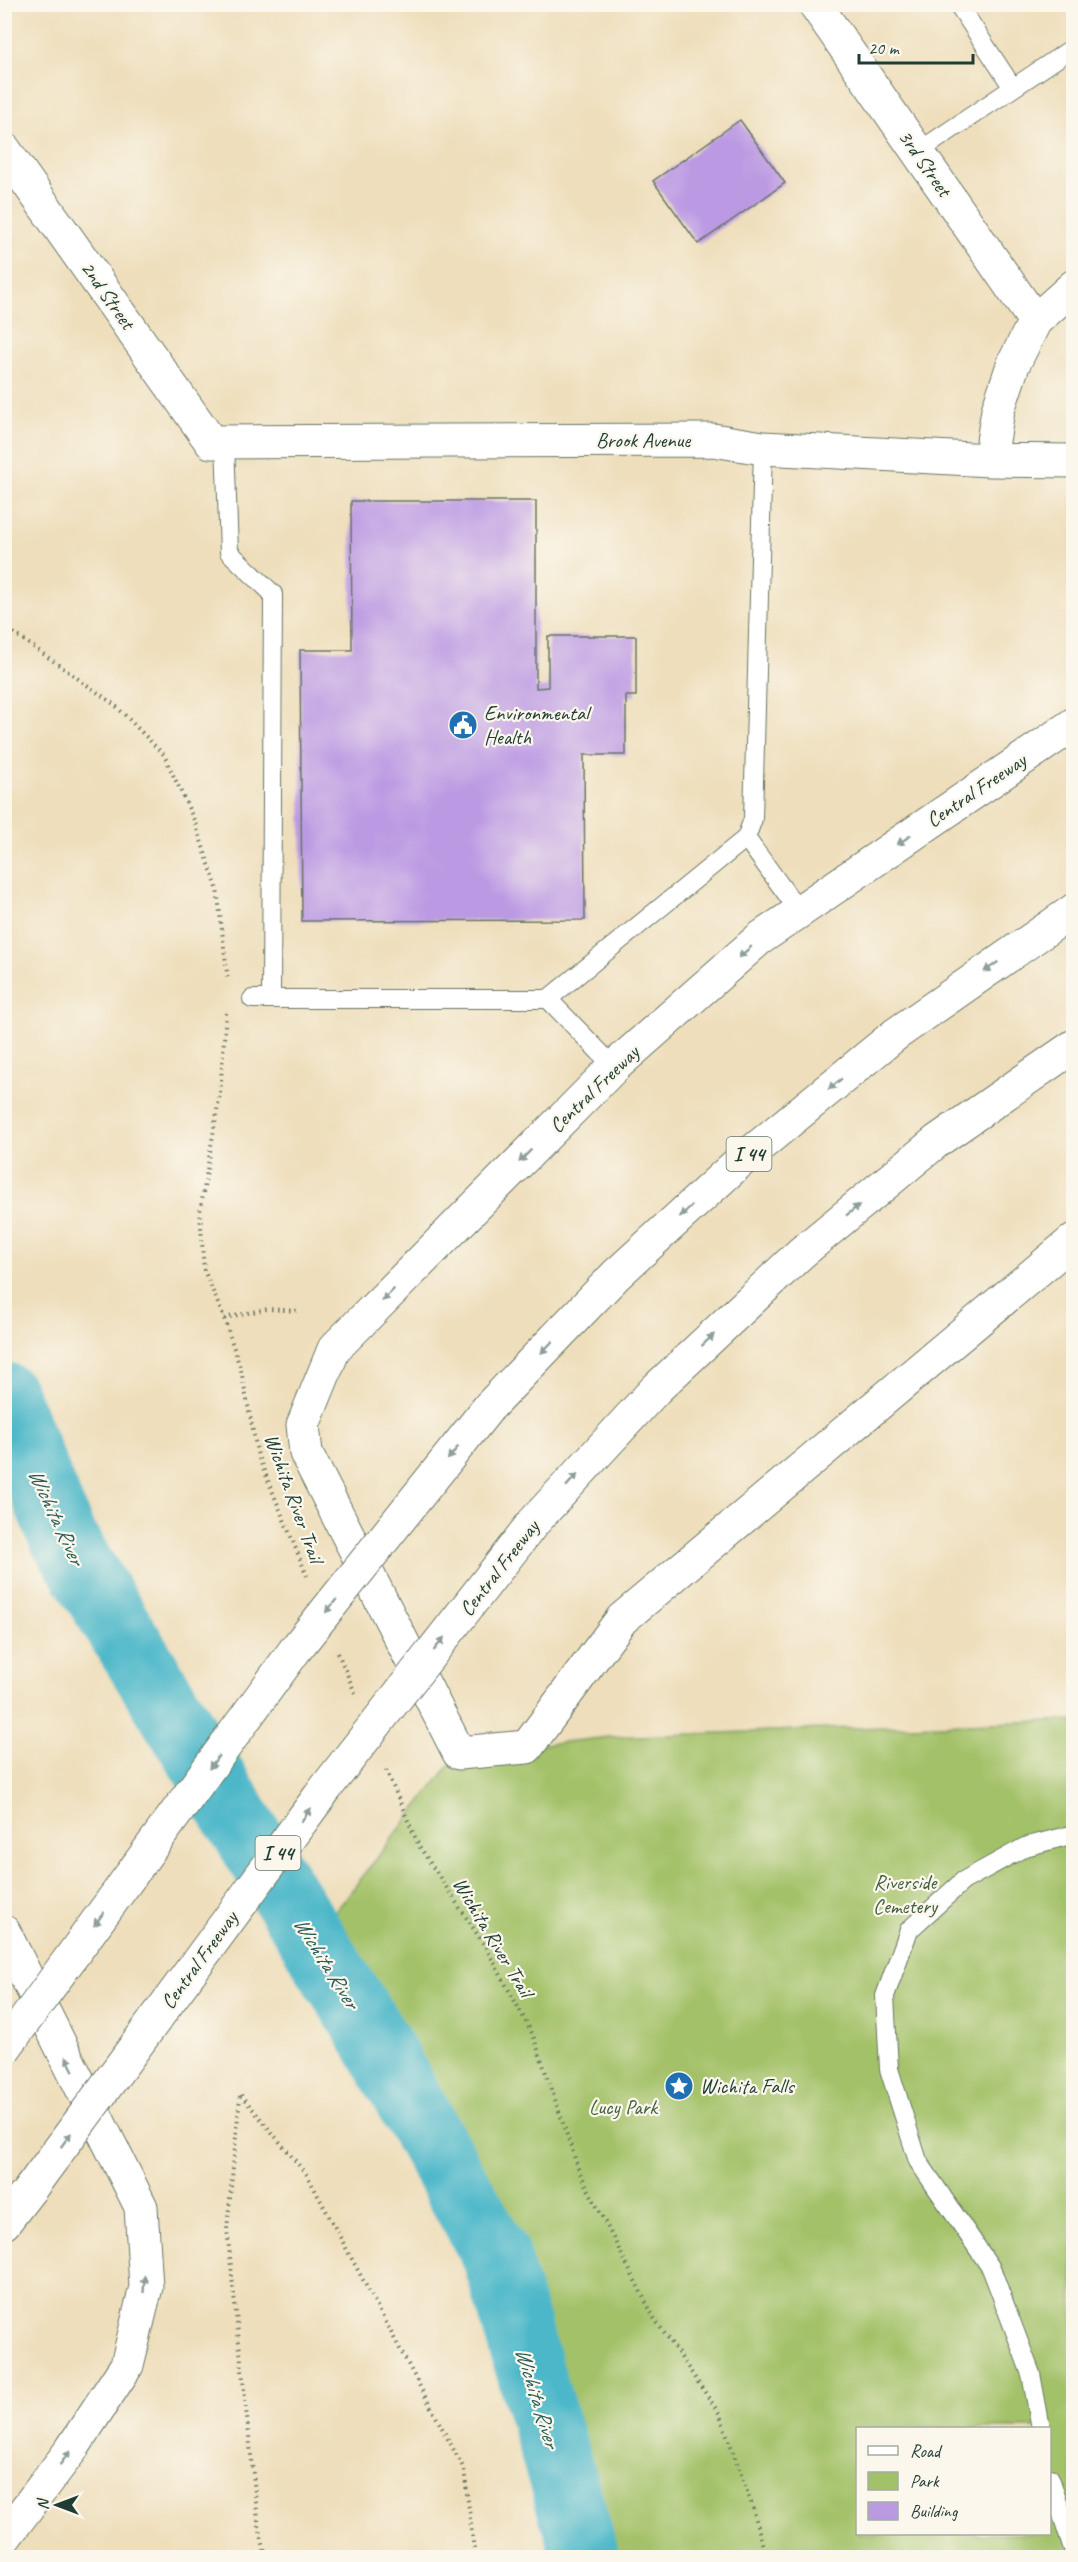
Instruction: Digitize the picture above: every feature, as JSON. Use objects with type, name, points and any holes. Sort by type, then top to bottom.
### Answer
[{"type":"main road","name":"3rd Street","points":[[815,4],[1035,321]]},
{"type":"main road","name":"2nd Street","points":[[4,149],[218,442]]},
{"type":"main road","points":[[990,460],[998,410],[1012,364],[1035,321],[1074,286]]},
{"type":"main road","name":"Brook Avenue","points":[[218,442],[713,440],[763,448],[990,460],[1074,461]]},
{"type":"main road","name":"Central Freeway","points":[[1074,723],[759,939],[614,1067],[334,1349],[303,1425],[306,1453],[459,1753],[527,1747],[622,1619],[1074,1240]]},
{"type":"main road","points":[[1038,934],[1074,898]]},
{"type":"main road","name":"I 44","points":[[4,2049],[295,1650],[489,1407],[616,1275],[736,1165],[896,1034],[1074,910]]},
{"type":"main road","name":"Central Freeway","points":[[4,2223],[325,1789],[533,1523],[656,1389],[801,1253],[937,1142],[1074,1046]]},
{"type":"main road","points":[[937,1142],[1074,1072]]},
{"type":"main road","points":[[4,1932],[141,2207],[146,2287],[127,2365],[71,2450],[4,2538]]},
{"type":"lane","points":[[958,4],[1013,88]]},
{"type":"lane","points":[[918,152],[1074,47]]},
{"type":"lane","points":[[218,442],[229,552],[273,594],[262,999],[548,999],[746,838],[753,819],[763,448]]},
{"type":"lane","points":[[746,838],[799,911]]},
{"type":"lane","points":[[548,999],[614,1067]]},
{"type":"lane","points":[[1041,2427],[1031,2374],[991,2268],[918,2161],[889,2069],[885,1996],[909,1930],[963,1881],[1024,1847],[1074,1834]]},
{"type":"lane","points":[[1051,2481],[1074,2552]]},
{"type":"path","points":[[4,626],[115,705],[164,755],[194,820],[217,888],[228,974],[228,991]]},
{"type":"path","name":"Wichita River Trail","points":[[226,1011],[220,1093],[200,1212],[204,1270],[224,1318],[241,1370],[258,1456],[311,1587]]},
{"type":"path","points":[[224,1318],[267,1309],[299,1311]]},
{"type":"path","points":[[338,1652],[356,1695]]},
{"type":"path","name":"Wichita River Trail","points":[[382,1761],[419,1846],[485,1946],[533,2035],[580,2173],[654,2318],[719,2413],[753,2508],[766,2558]]},
{"type":"path","points":[[266,2558],[258,2521],[227,2229],[241,2095],[307,2175],[464,2469],[475,2558]]},
{"type":"green space","points":[[1073,1720],[1073,2557],[586,2557],[495,2254],[375,2040],[313,1940],[459,1753],[611,1737]]},
{"type":"building","points":[[740,120],[785,183],[698,244],[653,181]]},
{"type":"building","name":"Environmental Health","points":[[351,501],[536,501],[536,688],[548,687],[548,636],[636,636],[636,696],[626,696],[626,755],[584,755],[585,920],[302,921],[300,650],[352,650]]},
{"type":"waterway","name":"Wichita River","points":[[4,1396],[62,1536],[375,2040],[495,2254],[586,2558]]},
{"type":"place","name":"Environmental Health","points":[[463,725]]},
{"type":"place","name":"Wichita Falls","points":[[679,2086]]},
{"type":"park label","name":"Riverside Cemetery","points":[[905,1894]]},
{"type":"park label","name":"Lucy Park","points":[[623,2107]]}]
